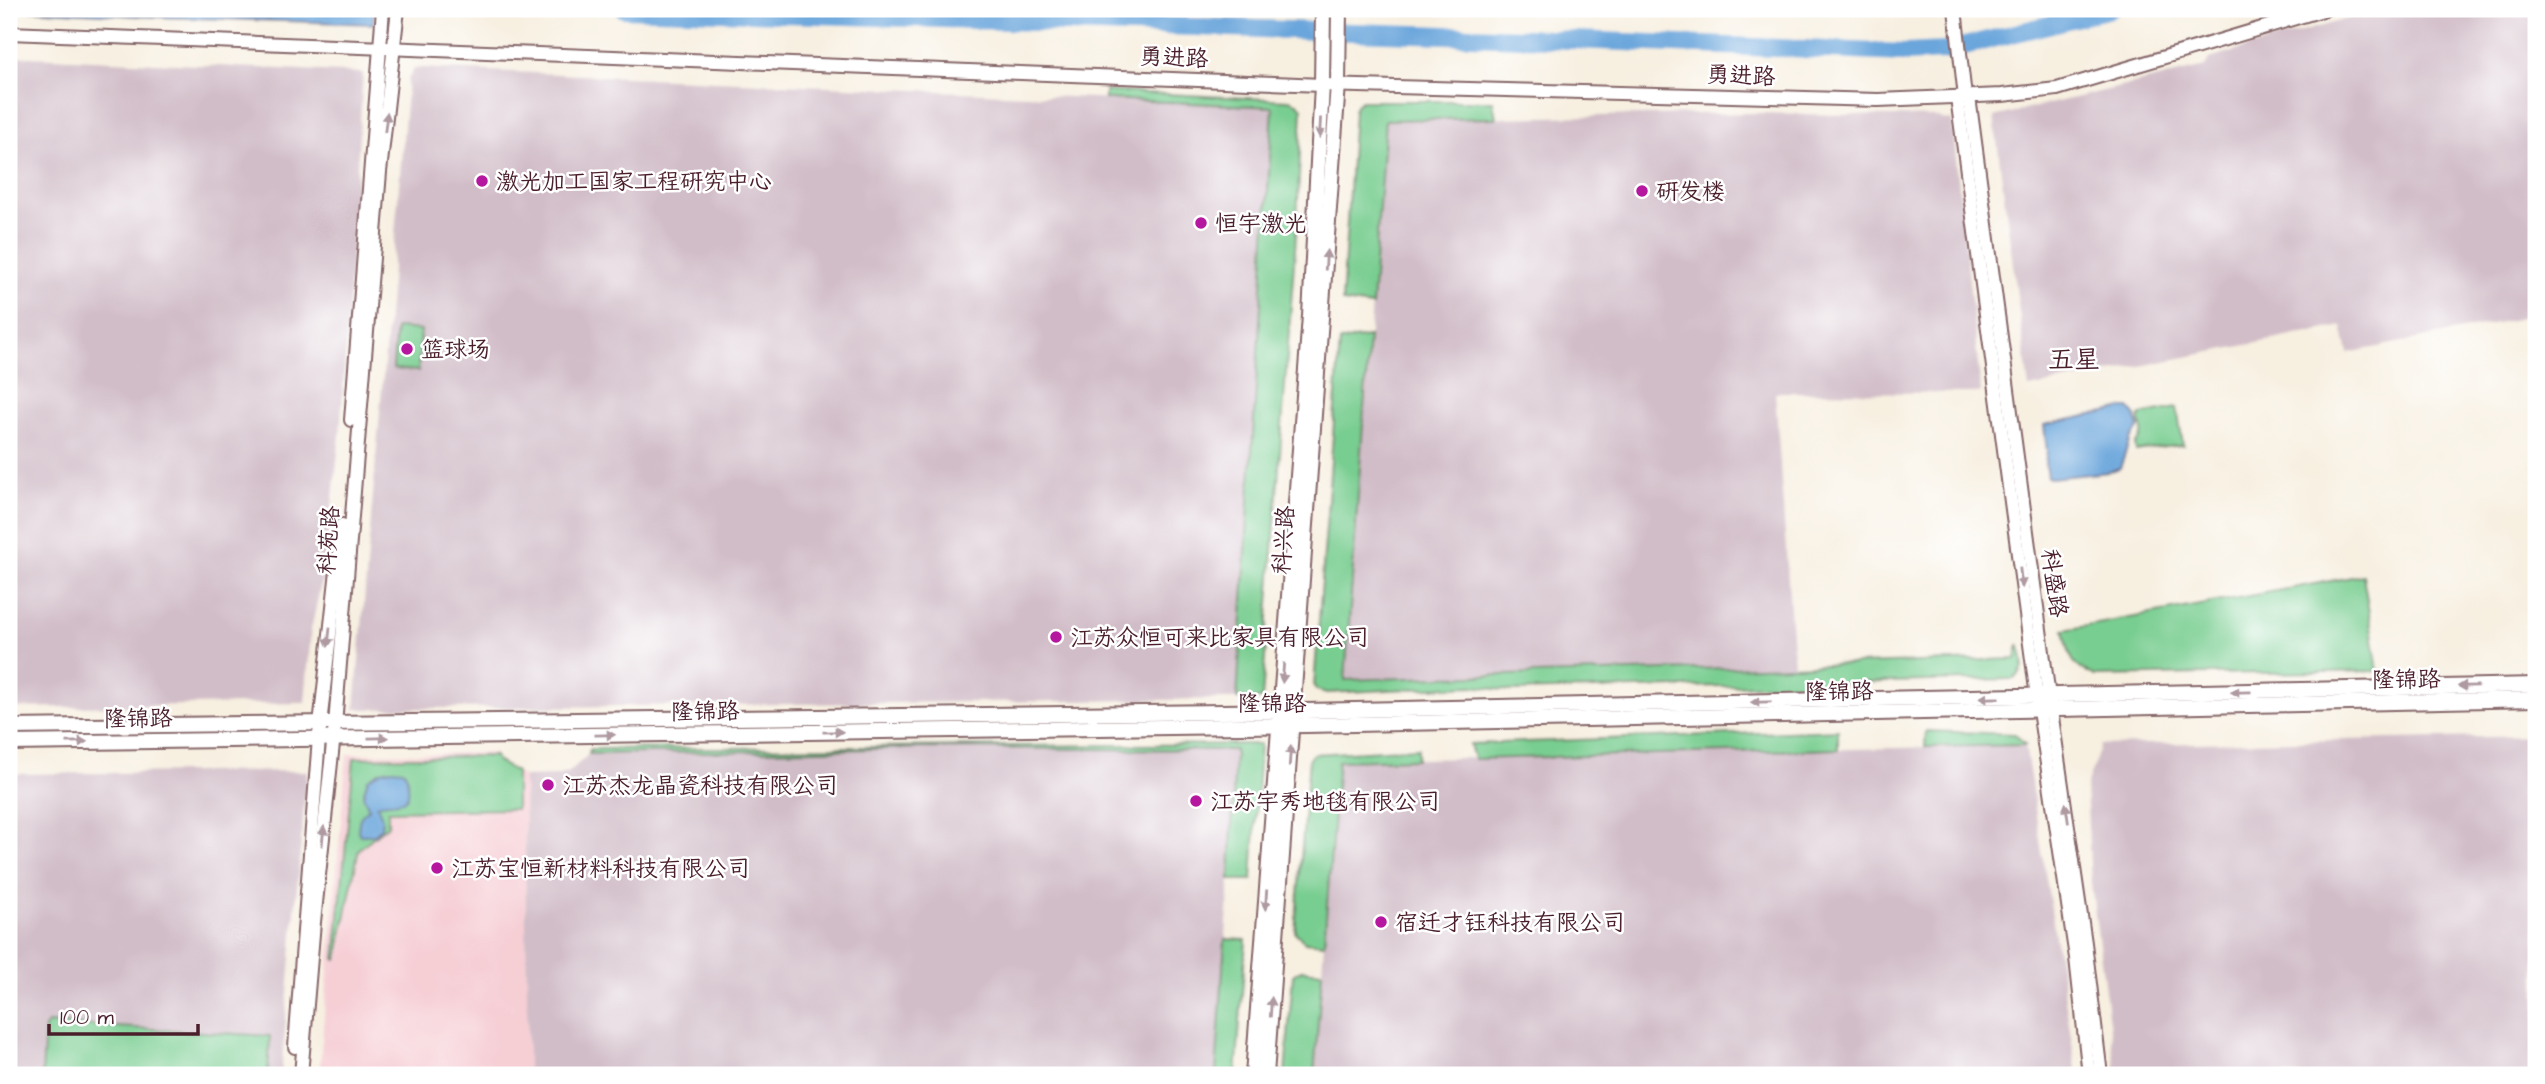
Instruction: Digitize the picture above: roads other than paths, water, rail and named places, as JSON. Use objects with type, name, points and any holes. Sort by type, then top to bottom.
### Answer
[{"type":"main road","name":"科兴路","points":[[1266,1075],[1310,316],[1322,85],[1323,9]]},
{"type":"main road","name":"科兴路","points":[[1253,1075],[1286,718],[1338,84],[1339,9]]},
{"type":"main road","name":"隆锦路","points":[[2044,703],[2536,685]]},
{"type":"main road","name":"隆锦路","points":[[9,743],[327,732],[1286,718],[2044,703],[2536,699]]},
{"type":"main road","name":"隆锦路","points":[[9,727],[327,732]]},
{"type":"street","name":"科苑路","points":[[301,1075],[383,9]]},
{"type":"street","name":"科苑路","points":[[293,1075],[398,9]]},
{"type":"street","name":"科盛路","points":[[1955,9],[1964,97],[2090,1075]]},
{"type":"street","name":"勇进路","points":[[9,33],[1322,85],[1878,100],[1964,97],[2057,89],[2326,9]]},
{"type":"street","name":"科盛路","points":[[2044,703],[2085,943],[2101,1075]]},
{"type":"water","points":[[9,9],[374,9],[373,24]]},
{"type":"water","points":[[2129,408],[2135,415],[2139,428],[2130,440],[2120,468],[2108,472],[2047,477],[2044,425]]},
{"type":"water","points":[[392,769],[406,773],[407,797],[400,802],[377,805],[382,818],[381,828],[374,835],[360,835],[360,818],[369,809],[363,795],[368,779],[381,771]]},
{"type":"waterway","points":[[624,9],[1446,35],[1904,53],[1945,51],[2110,9]]},
{"type":"place","name":"激光加工国家工程研究中心","points":[[482,181]]},
{"type":"place","name":"研发楼","points":[[1642,191]]},
{"type":"place","name":"恒宇激光","points":[[1201,223]]},
{"type":"place","name":"篮球场","points":[[407,349]]},
{"type":"place","name":"江苏众恒可来比家具有限公司","points":[[1056,637]]},
{"type":"place","name":"江苏杰龙晶瓷科技有限公司","points":[[548,785]]},
{"type":"place","name":"江苏宇秀地毯有限公司","points":[[1196,801]]},
{"type":"place","name":"江苏宝恒新材料科技有限公司","points":[[437,868]]},
{"type":"place","name":"宿迁才钰科技有限公司","points":[[1381,922]]},
{"type":"district","name":"五星","points":[[2074,359]]}]
